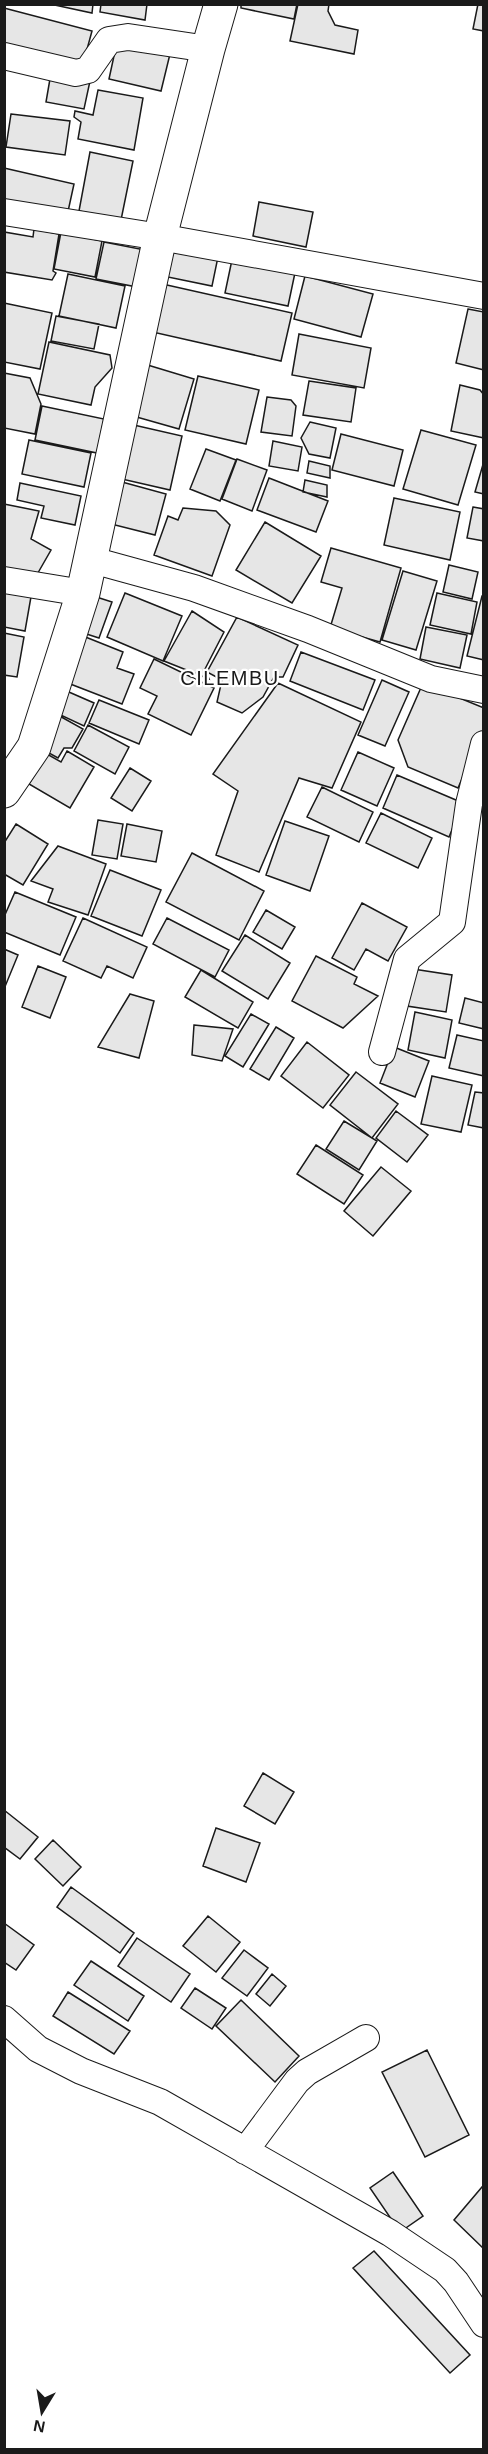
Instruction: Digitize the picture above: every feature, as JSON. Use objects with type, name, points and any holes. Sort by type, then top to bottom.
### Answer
[{"type":"street","points":[[4,791],[34,747],[83,593],[92,560],[160,237],[221,4]]},
{"type":"street","points":[[4,56],[76,73],[88,70],[109,40],[115,38],[128,37],[208,49]]},
{"type":"street","points":[[4,212],[160,237],[483,296]]},
{"type":"street","points":[[92,560],[194,588],[308,629],[431,679],[483,690]]},
{"type":"street","points":[[4,580],[83,593]]},
{"type":"street","points":[[382,1052],[407,959],[453,922],[469,804],[483,744]]},
{"type":"street","points":[[4,2019],[38,2049],[81,2071],[160,2102],[339,2202],[432,2259],[456,2282],[483,2324]]},
{"type":"street","points":[[245,2151],[297,2081],[307,2072],[366,2038]]},
{"type":"building","points":[[50,4],[93,4],[92,13]]},
{"type":"building","points":[[101,4],[147,4],[145,20],[100,12]]},
{"type":"building","points":[[241,4],[297,4],[294,19],[241,8]]},
{"type":"building","points":[[298,4],[329,4],[328,11],[335,25],[358,30],[354,54],[290,41]]},
{"type":"building","points":[[478,4],[484,4],[484,31],[473,29]]},
{"type":"building","points":[[4,8],[92,31],[83,64],[4,43]]},
{"type":"building","points":[[117,42],[170,54],[161,91],[109,79]]},
{"type":"building","points":[[51,73],[90,81],[84,109],[46,102]]},
{"type":"building","points":[[98,90],[143,98],[134,150],[78,139],[81,122],[74,117],[75,111],[93,115]]},
{"type":"building","points":[[11,114],[70,121],[65,155],[6,147]]},
{"type":"building","points":[[90,152],[133,161],[121,220],[79,211]]},
{"type":"building","points":[[4,168],[74,184],[67,216],[4,202]]},
{"type":"building","points":[[259,202],[313,212],[306,247],[253,236]]},
{"type":"building","points":[[34,229],[59,234],[53,271],[56,273],[52,280],[4,272],[4,232],[33,237]]},
{"type":"building","points":[[61,232],[102,241],[95,277],[54,269]]},
{"type":"building","points":[[165,241],[219,252],[212,286],[158,275]]},
{"type":"building","points":[[104,242],[145,250],[137,287],[96,279]]},
{"type":"building","points":[[233,255],[296,268],[288,306],[225,293]]},
{"type":"building","points":[[68,274],[125,286],[116,328],[59,316]]},
{"type":"building","points":[[305,276],[373,294],[361,337],[294,319]]},
{"type":"building","points":[[158,283],[292,313],[281,361],[148,331]]},
{"type":"building","points":[[4,303],[52,313],[40,369],[4,362]]},
{"type":"building","points":[[468,309],[484,312],[484,370],[456,363]]},
{"type":"building","points":[[56,316],[99,324],[94,349],[51,341]]},
{"type":"building","points":[[299,334],[371,348],[364,388],[292,375]]},
{"type":"building","points":[[49,342],[110,355],[112,368],[95,387],[91,405],[38,394]]},
{"type":"building","points":[[141,363],[194,379],[179,429],[126,414]]},
{"type":"building","points":[[4,373],[30,378],[41,404],[35,434],[4,428]]},
{"type":"building","points":[[198,376],[259,390],[246,444],[185,430]]},
{"type":"building","points":[[309,381],[356,388],[351,422],[303,415]]},
{"type":"building","points":[[460,385],[480,390],[484,395],[484,438],[451,431]]},
{"type":"building","points":[[267,397],[291,400],[296,406],[292,436],[261,432]]},
{"type":"building","points":[[42,406],[104,419],[97,453],[35,440]]},
{"type":"building","points":[[310,422],[336,428],[330,458],[309,454],[301,438]]},
{"type":"building","points":[[125,423],[182,436],[170,490],[113,477]]},
{"type":"building","points":[[421,430],[476,445],[458,505],[403,489]]},
{"type":"building","points":[[341,434],[403,450],[394,486],[332,470]]},
{"type":"building","points":[[29,440],[91,453],[84,487],[22,474]]},
{"type":"building","points":[[273,441],[302,447],[298,471],[269,466]]},
{"type":"building","points":[[206,449],[236,460],[220,501],[190,489]]},
{"type":"building","points":[[237,459],[267,470],[252,511],[222,499]]},
{"type":"building","points":[[309,461],[330,466],[330,478],[307,473]]},
{"type":"building","points":[[484,461],[484,494],[475,492]]},
{"type":"building","points":[[269,478],[328,501],[316,532],[257,510]]},
{"type":"building","points":[[305,480],[327,485],[327,497],[303,492]]},
{"type":"building","points":[[122,482],[166,494],[155,535],[111,524]]},
{"type":"building","points":[[20,483],[81,496],[75,525],[41,518],[44,506],[17,500]]},
{"type":"building","points":[[394,498],[460,512],[450,560],[384,545]]},
{"type":"building","points":[[4,504],[39,511],[31,539],[51,550],[35,578],[4,572]]},
{"type":"building","points":[[473,507],[484,509],[484,541],[467,538]]},
{"type":"building","points":[[183,508],[216,511],[230,525],[212,576],[154,555],[168,516],[178,520]]},
{"type":"building","points":[[265,522],[321,556],[292,603],[236,570]]},
{"type":"building","points":[[331,548],[401,568],[380,642],[330,628],[342,588],[321,582]]},
{"type":"building","points":[[449,565],[478,572],[472,599],[443,592]]},
{"type":"building","points":[[403,571],[437,581],[416,650],[382,640]]},
{"type":"building","points":[[4,586],[32,591],[25,631],[4,627]]},
{"type":"building","points":[[125,593],[182,616],[163,661],[107,637]]},
{"type":"building","points":[[437,593],[477,602],[471,634],[430,625]]},
{"type":"building","points":[[87,594],[112,602],[99,638],[74,630]]},
{"type":"building","points":[[482,596],[484,596],[484,660],[467,656]]},
{"type":"building","points":[[192,611],[224,632],[205,669],[209,679],[164,661]]},
{"type":"building","points":[[237,617],[298,645],[283,677],[274,677],[263,697],[242,713],[217,702],[222,680],[207,672]]},
{"type":"building","points":[[426,627],[467,635],[460,668],[420,659]]},
{"type":"building","points":[[4,633],[24,637],[17,677],[4,675]]},
{"type":"building","points":[[78,634],[123,652],[117,668],[134,674],[122,704],[60,680]]},
{"type":"building","points":[[301,652],[375,680],[363,710],[290,681]]},
{"type":"building","points":[[154,659],[214,688],[191,735],[148,714],[157,696],[140,688]]},
{"type":"building","points":[[382,680],[409,692],[385,746],[358,735]]},
{"type":"building","points":[[278,683],[361,722],[332,788],[299,778],[259,872],[216,855],[238,791],[213,774]]},
{"type":"building","points":[[423,683],[484,708],[484,728],[458,788],[408,767],[398,740]]},
{"type":"building","points":[[62,689],[94,703],[84,726],[52,711]]},
{"type":"building","points":[[99,700],[149,720],[139,744],[89,723]]},
{"type":"building","points":[[56,714],[83,729],[72,748],[64,748],[58,758],[38,747]]},
{"type":"building","points":[[88,725],[129,747],[115,774],[74,751]]},
{"type":"building","points":[[67,751],[94,767],[70,808],[29,784],[47,754],[61,762]]},
{"type":"building","points":[[358,752],[394,768],[377,806],[341,790]]},
{"type":"building","points":[[130,768],[151,781],[132,811],[111,798]]},
{"type":"building","points":[[397,775],[463,803],[449,837],[383,808]]},
{"type":"building","points":[[322,787],[373,812],[359,842],[307,817]]},
{"type":"building","points":[[381,813],[432,838],[418,868],[366,843]]},
{"type":"building","points":[[98,820],[123,824],[117,859],[92,855]]},
{"type":"building","points":[[285,821],[329,836],[310,891],[266,875]]},
{"type":"building","points":[[16,824],[48,844],[23,885],[4,874],[4,843]]},
{"type":"building","points":[[127,824],[162,831],[156,862],[121,856]]},
{"type":"building","points":[[58,846],[106,864],[88,915],[48,902],[53,889],[31,881]]},
{"type":"building","points":[[192,853],[264,891],[239,940],[166,902]]},
{"type":"building","points":[[110,870],[161,890],[142,936],[91,916]]},
{"type":"building","points":[[15,892],[76,917],[60,955],[4,932],[4,917]]},
{"type":"building","points":[[362,903],[407,927],[388,961],[366,949],[354,970],[332,958]]},
{"type":"building","points":[[266,910],[295,927],[282,949],[253,932]]},
{"type":"building","points":[[83,918],[147,947],[133,978],[107,966],[101,978],[63,961]]},
{"type":"building","points":[[167,918],[229,950],[215,977],[153,944]]},
{"type":"building","points":[[245,935],[290,963],[268,999],[222,971]]},
{"type":"building","points":[[4,949],[18,955],[4,989]]},
{"type":"building","points":[[316,956],[357,977],[354,984],[378,996],[343,1028],[292,1001]]},
{"type":"building","points":[[38,966],[66,977],[50,1018],[22,1007]]},
{"type":"building","points":[[413,969],[452,975],[446,1012],[407,1006]]},
{"type":"building","points":[[201,970],[253,1002],[238,1028],[185,997]]},
{"type":"building","points":[[130,994],[154,1001],[139,1058],[98,1047]]},
{"type":"building","points":[[465,998],[484,1003],[484,1029],[459,1023]]},
{"type":"building","points":[[415,1012],[452,1020],[445,1058],[408,1050]]},
{"type":"building","points":[[251,1014],[269,1024],[243,1067],[225,1056]]},
{"type":"building","points":[[194,1025],[233,1029],[222,1061],[192,1055]]},
{"type":"building","points":[[276,1027],[294,1038],[269,1080],[250,1069]]},
{"type":"building","points":[[457,1035],[484,1041],[484,1076],[449,1068]]},
{"type":"building","points":[[307,1042],[349,1075],[323,1108],[281,1076]]},
{"type":"building","points":[[394,1047],[429,1061],[415,1097],[380,1083]]},
{"type":"building","points":[[356,1072],[398,1104],[372,1138],[330,1105]]},
{"type":"building","points":[[432,1076],[472,1085],[461,1132],[421,1124]]},
{"type":"building","points":[[475,1092],[484,1093],[484,1128],[468,1125]]},
{"type":"building","points":[[396,1111],[428,1135],[407,1162],[376,1138]]},
{"type":"building","points":[[344,1121],[377,1141],[359,1170],[326,1149]]},
{"type":"building","points":[[316,1145],[363,1175],[344,1204],[297,1174]]},
{"type":"building","points":[[381,1167],[411,1191],[373,1236],[344,1211]]},
{"type":"building","points":[[263,1773],[294,1792],[275,1824],[244,1806]]},
{"type":"building","points":[[4,1810],[38,1837],[20,1859],[4,1847]]},
{"type":"building","points":[[216,1828],[260,1843],[246,1882],[203,1866]]},
{"type":"building","points":[[53,1840],[81,1867],[63,1886],[35,1859]]},
{"type":"building","points":[[71,1887],[134,1933],[120,1953],[57,1907]]},
{"type":"building","points":[[208,1916],[240,1942],[216,1972],[183,1946]]},
{"type":"building","points":[[4,1923],[34,1945],[16,1970],[4,1962]]},
{"type":"building","points":[[137,1938],[190,1974],[171,2002],[118,1966]]},
{"type":"building","points":[[244,1950],[268,1968],[247,1996],[222,1978]]},
{"type":"building","points":[[91,1961],[144,1996],[128,2021],[74,1985]]},
{"type":"building","points":[[272,1974],[286,1986],[270,2006],[256,1994]]},
{"type":"building","points":[[195,1988],[226,2008],[212,2029],[181,2008]]},
{"type":"building","points":[[68,1992],[130,2031],[114,2054],[53,2016]]},
{"type":"building","points":[[241,2000],[299,2056],[275,2082],[216,2026]]},
{"type":"building","points":[[427,2050],[469,2135],[425,2157],[382,2072]]},
{"type":"building","points":[[393,2172],[423,2216],[400,2232],[370,2188]]},
{"type":"building","points":[[482,2187],[484,2188],[484,2249],[454,2220]]},
{"type":"building","points":[[374,2251],[470,2355],[450,2373],[353,2268]]},
{"type":"district","name":"CILEMBU","points":[[230,678]]}]
